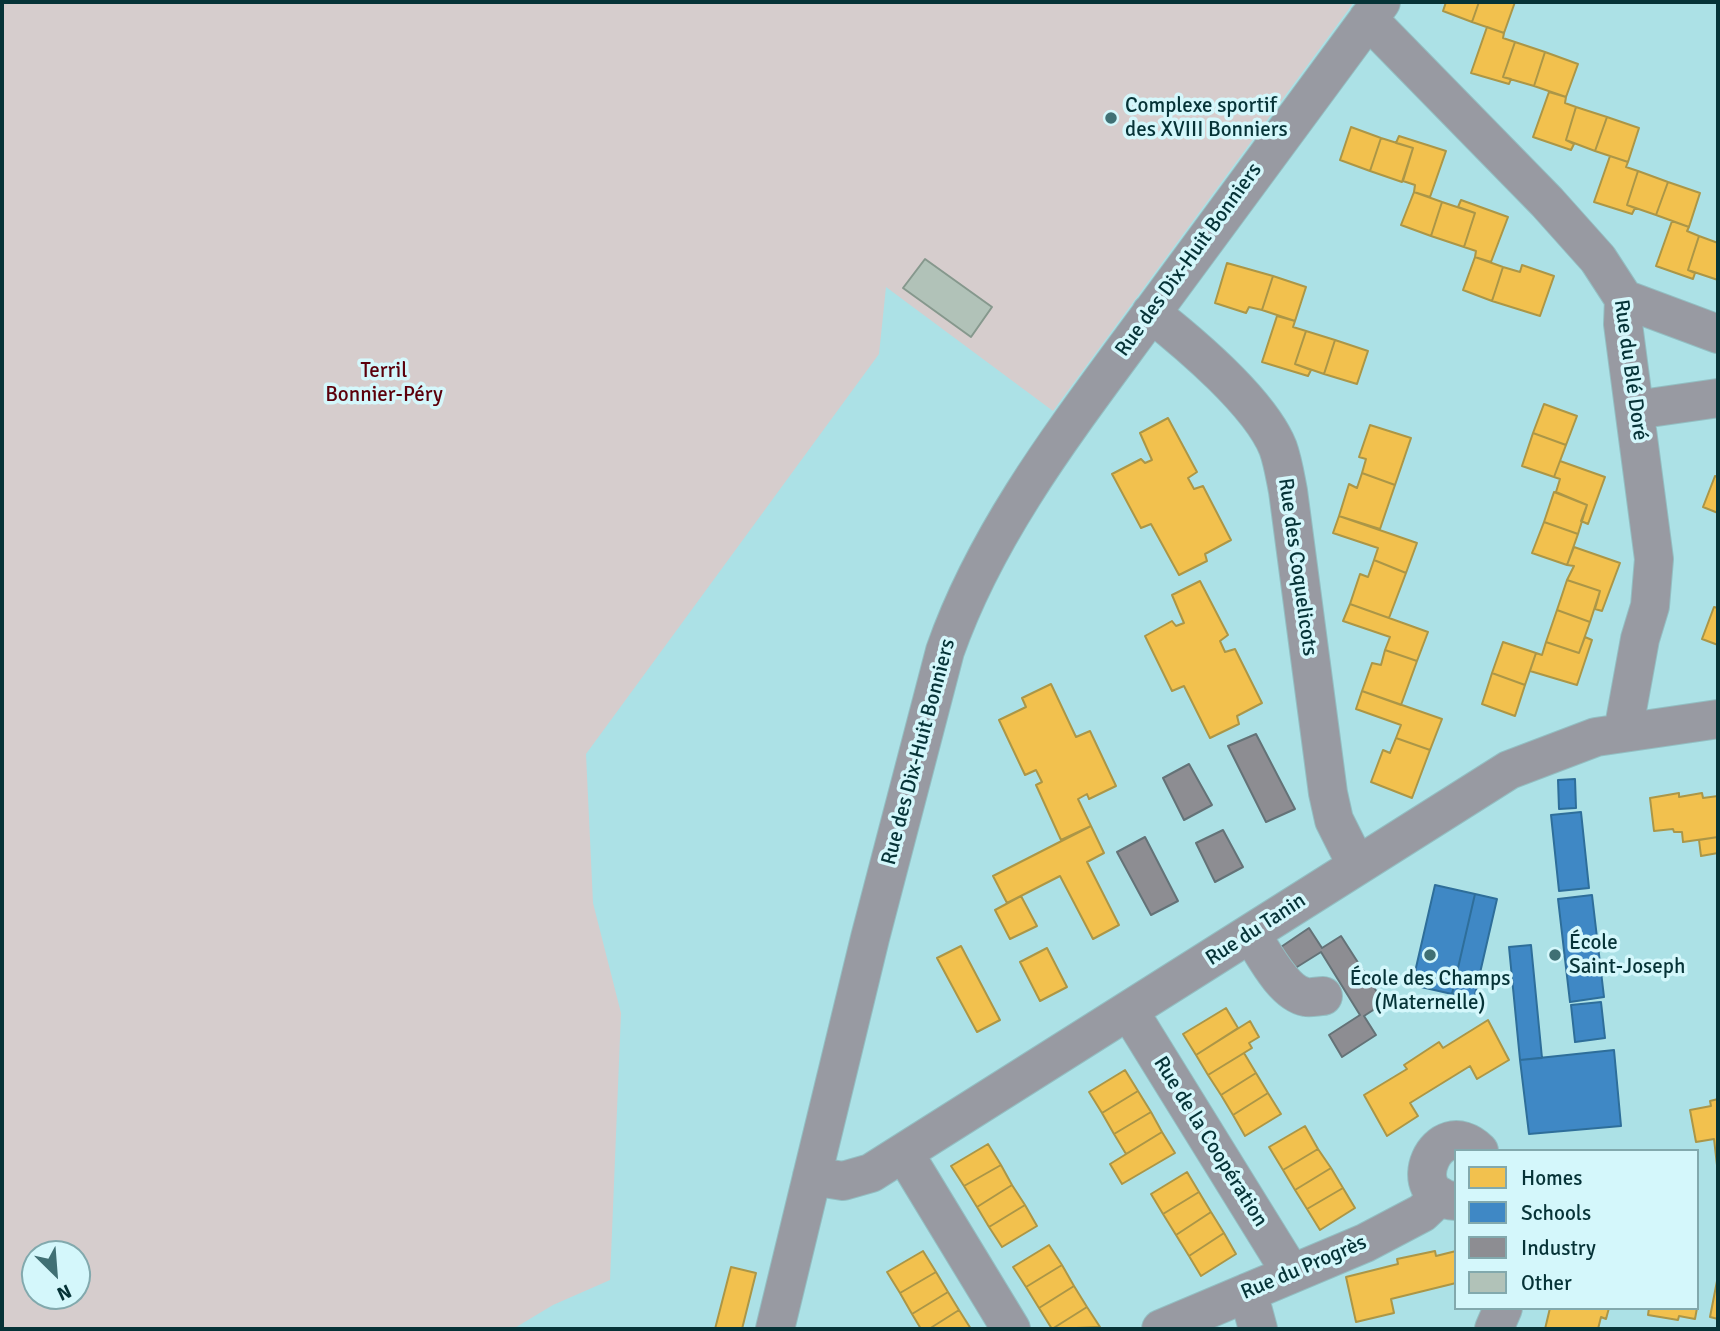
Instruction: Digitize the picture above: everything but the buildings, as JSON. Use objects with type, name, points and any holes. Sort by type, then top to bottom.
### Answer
[{"type":"street","name":"Rue du Blé Doré","points":[[1375,10],[1598,259],[1624,299],[1623,324],[1654,559],[1650,606],[1640,639],[1623,732]]},
{"type":"street","name":"Rue des Dix-Huit Bonniers","points":[[775,1329],[870,938],[941,664],[953,628],[994,542],[1066,428],[1375,10]]},
{"type":"street","points":[[1624,299],[1718,334]]},
{"type":"street","name":"Rue des Coquelicots","points":[[1151,313],[1179,336],[1252,407],[1277,446],[1288,491],[1328,793],[1334,820],[1357,866]]},
{"type":"street","points":[[1635,410],[1718,398]]},
{"type":"street","name":"Rue du Tanin","points":[[812,1176],[843,1181],[871,1173],[1509,770],[1596,737],[1718,719]]},
{"type":"street","points":[[1251,934],[1281,980],[1293,992],[1307,998],[1323,996]]},
{"type":"street","name":"Rue de la Coopération","points":[[1129,1010],[1291,1273]]},
{"type":"street","name":"Rue du Progrès","points":[[1161,1329],[1365,1243],[1422,1213],[1448,1198],[1428,1181],[1426,1171],[1433,1153],[1449,1142],[1458,1141],[1468,1143],[1476,1149]]},
{"type":"street","points":[[904,1153],[1011,1329]]},
{"type":"street","points":[[1248,1292],[1258,1329]]},
{"type":"street","points":[[1494,1329],[1502,1310]]},
{"type":"green space","name":"Terril Bonnier-Péry","points":[[2,2],[1354,2],[1053,411],[886,287],[879,354],[586,754],[593,903],[621,1013],[610,1280],[553,1305],[513,1329],[2,1329]]},
{"type":"place","name":"Complexe sportif des XVIII Bonniers","points":[[1111,118]]},
{"type":"place","name":"École des Champs (Maternelle)","points":[[1430,955]]},
{"type":"place","name":"École Saint-Joseph","points":[[1555,955]]}]
